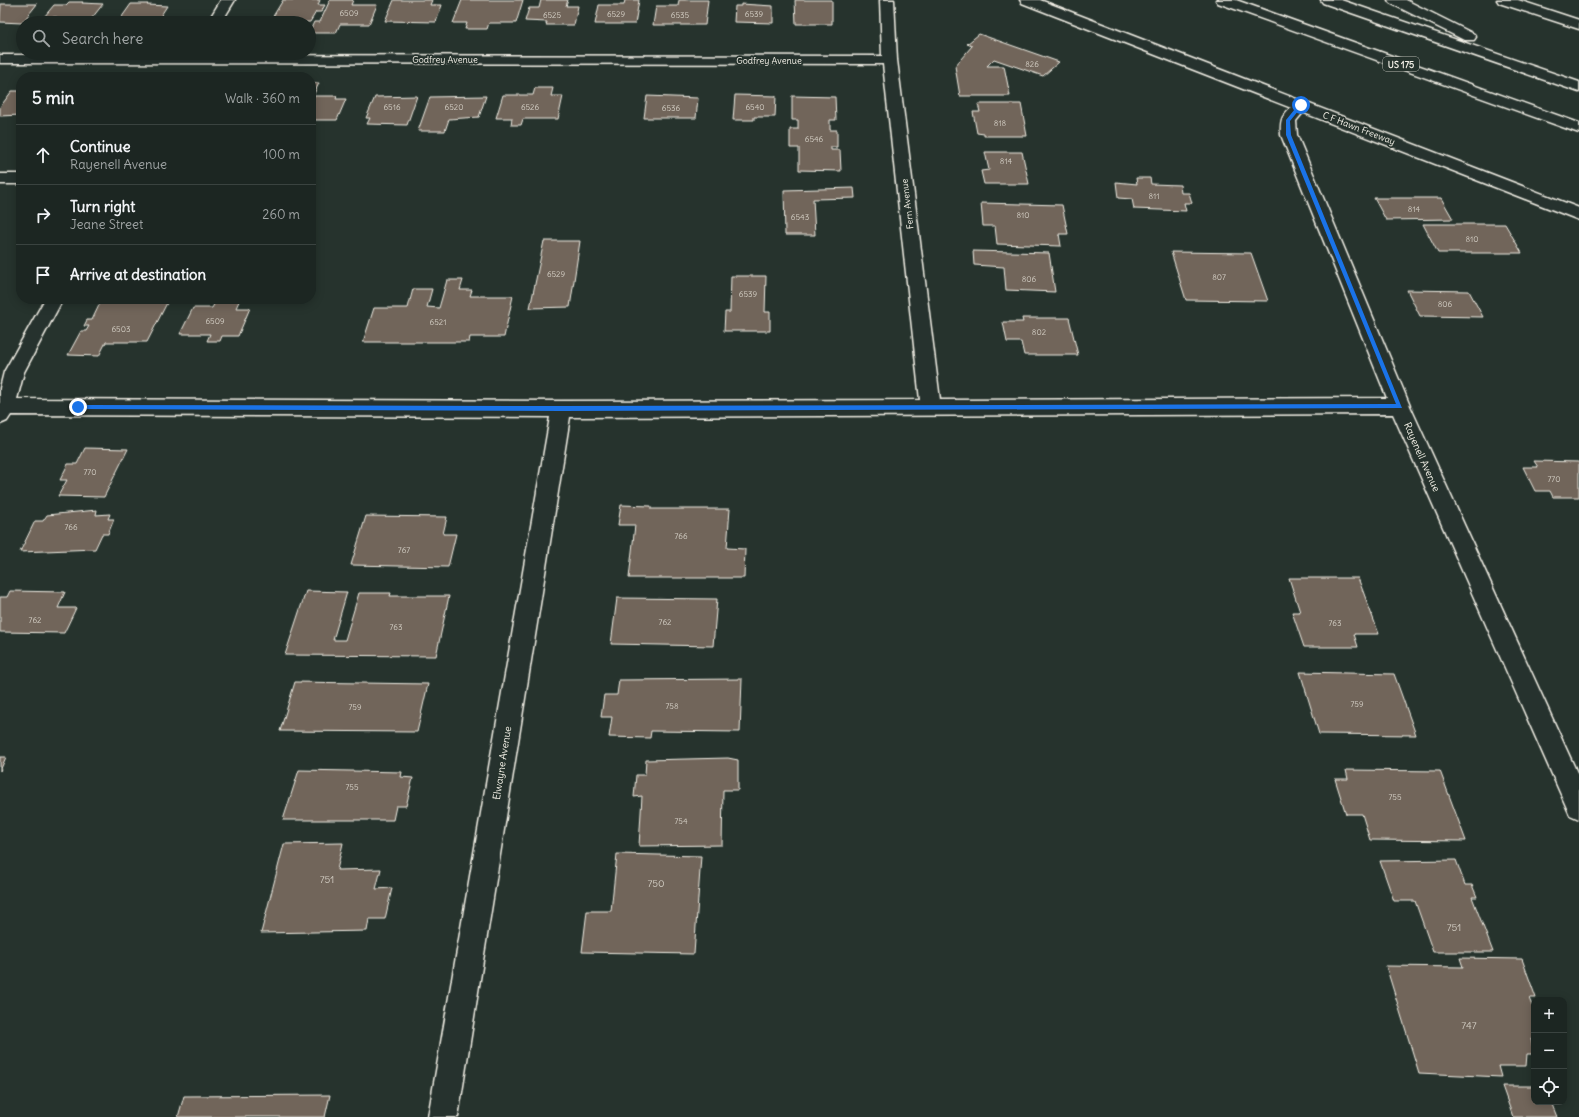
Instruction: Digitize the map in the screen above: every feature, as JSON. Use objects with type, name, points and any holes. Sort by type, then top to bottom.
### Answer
[{"type":"main road","points":[[218,16],[228,0]]},
{"type":"main road","name":"Fern Avenue","points":[[887,0],[890,60],[931,407]]},
{"type":"main road","name":"C F Hawn Freeway","points":[[1027,0],[1579,214]]},
{"type":"main road","name":"US 175","points":[[1223,0],[1579,128]]},
{"type":"main road","points":[[1328,0],[1579,87]]},
{"type":"main road","points":[[1395,0],[1550,78]]},
{"type":"main road","points":[[1504,0],[1579,25]]},
{"type":"main road","name":"Godfrey Avenue","points":[[0,59],[16,59]]},
{"type":"main road","name":"Godfrey Avenue","points":[[96,60],[890,60]]},
{"type":"main road","name":"Rayenell Avenue","points":[[1301,105],[1288,120],[1289,135],[1400,406],[1579,806]]},
{"type":"main road","points":[[51,304],[14,372],[2,410],[1400,406]]},
{"type":"main road","name":"Elwayne Avenue","points":[[443,1117],[561,409]]},
{"type":"lane","points":[[0,179],[16,179]]},
{"type":"building","points":[[283,0],[320,0],[318,5],[325,5],[321,12],[316,12],[314,16],[273,16]]},
{"type":"building","points":[[330,0],[353,0],[351,5],[377,5],[369,24],[340,24],[336,33],[316,33],[316,22],[320,22]]},
{"type":"building","points":[[394,0],[432,0],[430,5],[442,5],[436,22],[385,21]]},
{"type":"building","points":[[462,0],[523,0],[516,23],[489,23],[487,29],[465,29],[467,23],[453,23]]},
{"type":"building","points":[[541,0],[568,0],[566,6],[578,6],[574,25],[546,25],[547,22],[525,21],[529,8],[539,8]]},
{"type":"building","points":[[625,0],[639,0],[635,24],[595,24],[599,5],[624,5]]},
{"type":"building","points":[[679,0],[708,0],[705,25],[653,25],[656,6],[678,6]]},
{"type":"building","points":[[795,0],[832,0],[832,24],[796,24]]},
{"type":"building","points":[[69,2],[103,4],[94,16],[45,16],[54,5],[66,5]]},
{"type":"building","points":[[1,4],[37,4],[28,16],[16,16],[16,23],[0,22]]},
{"type":"building","points":[[131,4],[167,6],[161,16],[123,16]]},
{"type":"building","points":[[741,4],[773,6],[773,23],[734,22],[735,6],[741,6]]},
{"type":"building","points":[[979,34],[1059,62],[1043,76],[994,59],[987,66],[1004,66],[1010,96],[960,96],[955,66],[972,46],[967,44]]},
{"type":"building","points":[[535,88],[553,88],[551,96],[563,96],[558,119],[523,119],[521,125],[511,125],[512,118],[496,118],[503,95],[533,95]]},
{"type":"building","points":[[12,91],[16,91],[16,115],[0,116],[0,107]]},
{"type":"building","points":[[735,95],[776,96],[775,117],[754,117],[754,120],[733,120]]},
{"type":"building","points":[[316,96],[337,96],[336,99],[346,99],[337,120],[316,120]]},
{"type":"building","points":[[417,96],[407,125],[367,124],[370,118],[366,118],[375,97]]},
{"type":"building","points":[[486,96],[479,117],[449,119],[445,131],[418,131],[430,97]]},
{"type":"building","points":[[647,96],[698,98],[696,118],[644,118]]},
{"type":"building","points":[[792,96],[835,97],[836,120],[830,120],[830,130],[837,130],[837,147],[831,147],[831,150],[840,150],[841,171],[799,170],[799,148],[790,148],[790,129],[798,129],[798,120],[792,120]]},
{"type":"building","points":[[978,104],[1021,104],[1027,136],[984,136],[984,134],[977,133],[973,112],[980,112]]},
{"type":"building","points":[[985,152],[1022,152],[1029,184],[984,184],[981,171],[989,170]]},
{"type":"building","points":[[1136,178],[1150,178],[1151,184],[1180,185],[1181,193],[1189,193],[1192,203],[1184,203],[1186,211],[1134,209],[1132,199],[1118,198],[1116,182],[1137,184]]},
{"type":"building","points":[[854,188],[855,198],[813,199],[815,235],[785,235],[784,190]]},
{"type":"building","points":[[1374,198],[1441,198],[1453,219],[1386,220]]},
{"type":"building","points":[[981,203],[1062,205],[1068,234],[1059,234],[1061,246],[997,244],[995,226],[983,226]]},
{"type":"building","points":[[1423,224],[1505,224],[1522,253],[1438,253]]},
{"type":"building","points":[[544,241],[580,241],[570,307],[530,308]]},
{"type":"building","points":[[973,251],[1049,253],[1055,292],[1006,290],[1004,267],[974,265]]},
{"type":"building","points":[[1171,252],[1251,253],[1268,301],[1186,300]]},
{"type":"building","points":[[731,276],[766,276],[765,312],[770,312],[770,331],[724,331],[725,312],[730,312]]},
{"type":"building","points":[[447,280],[463,280],[460,290],[472,290],[470,296],[513,296],[504,337],[470,337],[469,342],[363,342],[374,308],[408,308],[413,289],[432,289],[427,307],[439,308]]},
{"type":"building","points":[[1407,290],[1469,291],[1483,317],[1420,316]]},
{"type":"building","points":[[100,304],[166,304],[147,342],[106,342],[99,356],[68,355],[81,331],[86,331],[89,326],[84,326],[87,320],[92,320]]},
{"type":"building","points":[[214,304],[238,304],[236,308],[250,308],[238,336],[222,336],[220,341],[207,341],[210,334],[180,334],[193,308],[212,308]]},
{"type":"building","points":[[1022,318],[1069,318],[1078,355],[1024,355],[1021,342],[1007,342],[1003,322],[1023,322]]},
{"type":"building","points":[[85,448],[128,449],[104,497],[58,496],[67,480],[60,480],[68,464],[77,464]]},
{"type":"building","points":[[1534,461],[1579,462],[1579,497],[1553,497],[1550,491],[1535,491],[1523,467],[1538,467]]},
{"type":"building","points":[[621,505],[651,506],[651,509],[730,509],[727,548],[745,549],[744,578],[629,578],[635,525],[618,525]]},
{"type":"building","points":[[97,510],[96,515],[110,514],[108,519],[114,519],[108,534],[102,534],[95,549],[20,552],[35,521],[43,521],[47,515]]},
{"type":"building","points":[[366,516],[447,517],[443,534],[456,534],[448,567],[351,565]]},
{"type":"building","points":[[1289,578],[1358,578],[1379,634],[1354,634],[1358,647],[1304,647],[1292,612],[1300,612]]},
{"type":"building","points":[[10,591],[65,592],[58,608],[76,608],[64,633],[0,632],[0,597],[7,597]]},
{"type":"building","points":[[306,591],[347,592],[333,640],[345,640],[359,593],[391,593],[390,596],[449,596],[436,656],[285,655]]},
{"type":"building","points":[[617,598],[717,599],[713,646],[611,644]]},
{"type":"building","points":[[1300,672],[1394,674],[1416,735],[1319,734]]},
{"type":"building","points":[[742,679],[740,732],[651,731],[650,738],[609,737],[612,717],[601,717],[604,695],[617,695],[619,680]]},
{"type":"building","points":[[295,682],[428,684],[417,732],[280,731]]},
{"type":"building","points":[[0,757],[6,757],[0,771]]},
{"type":"building","points":[[728,758],[738,760],[738,790],[723,790],[722,845],[639,846],[642,796],[634,797],[636,775],[645,775],[646,760]]},
{"type":"building","points":[[299,770],[402,772],[401,777],[413,778],[406,806],[396,806],[393,820],[283,820]]},
{"type":"building","points":[[1346,770],[1440,771],[1466,841],[1370,840],[1362,814],[1346,814],[1335,779],[1348,779]]},
{"type":"building","points":[[343,843],[337,870],[381,869],[376,889],[392,888],[385,919],[369,919],[367,931],[261,933],[284,844]]},
{"type":"building","points":[[617,854],[701,856],[694,954],[582,952],[587,911],[611,911]]},
{"type":"building","points":[[1456,860],[1465,885],[1472,885],[1477,897],[1472,897],[1493,952],[1433,952],[1415,901],[1394,901],[1380,861]]},
{"type":"building","points":[[1460,958],[1522,959],[1536,997],[1529,998],[1531,1003],[1531,1054],[1527,1054],[1526,1066],[1498,1066],[1501,1077],[1419,1073],[1386,966],[1463,967]]},
{"type":"building","points":[[1502,1086],[1531,1086],[1531,1105],[1552,1105],[1557,1117],[1513,1117]]},
{"type":"building","points":[[330,1095],[325,1117],[178,1117],[184,1096]]},
{"type":"route","points":[[78,407],[561,409],[1400,406],[1289,135],[1288,120],[1301,105]]}]
